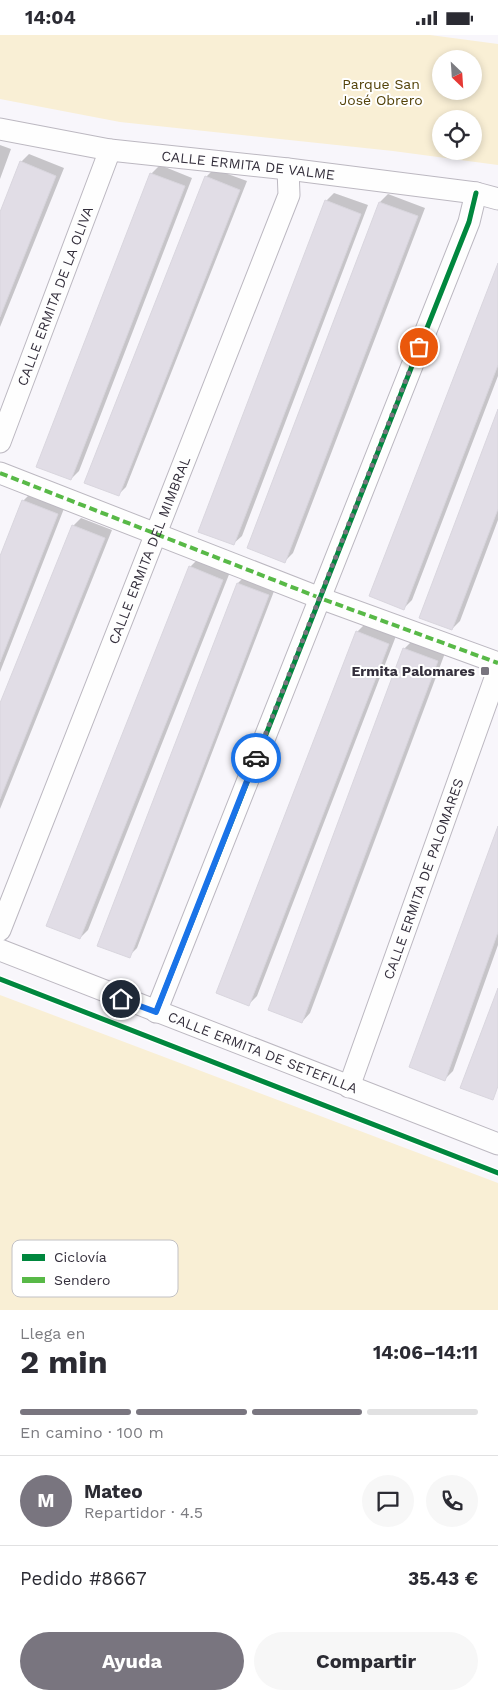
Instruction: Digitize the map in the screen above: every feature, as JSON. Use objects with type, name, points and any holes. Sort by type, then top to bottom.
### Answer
[{"type":"street","name":"CALLE ERMITA DE VALME","points":[[0,129],[110,150],[288,169],[476,193],[498,199]]},
{"type":"street","name":"CALLE ERMITA DE LA OLIVA","points":[[0,442],[110,150]]},
{"type":"street","name":"CALLE ERMITA DEL MIMBRAL","points":[[0,930],[288,195],[288,169]]},
{"type":"street","points":[[156,1012],[469,222],[476,193]]},
{"type":"street","points":[[0,473],[320,598],[498,663]]},
{"type":"street","name":"CALLE ERMITA DE PALOMARES","points":[[349,1087],[498,670]]},
{"type":"street","name":"CALLE ERMITA DE SETEFILLA","points":[[0,950],[498,1144]]},
{"type":"green space","name":"Parque San José Obrero","points":[[0,35],[430,35],[498,44],[498,165],[460,160],[482,160],[482,110],[432,110],[432,156],[120,122],[0,99]]},
{"type":"green space","points":[[0,995],[498,1183],[498,1310],[0,1310]]},
{"type":"building","points":[[20,161],[56,176],[0,317],[0,212]]},
{"type":"building","points":[[150,173],[185,186],[71,480],[36,467]]},
{"type":"building","points":[[205,176],[240,190],[119,496],[84,483]]},
{"type":"building","points":[[325,200],[361,214],[234,545],[198,532]]},
{"type":"building","points":[[379,202],[418,216],[285,563],[247,548]]},
{"type":"building","points":[[498,263],[498,365],[404,610],[369,596]]},
{"type":"building","points":[[498,409],[498,509],[452,630],[419,618]]},
{"type":"building","points":[[22,500],[58,514],[0,662],[0,556]]},
{"type":"building","points":[[72,525],[105,538],[0,799],[0,703]]},
{"type":"building","points":[[189,566],[223,580],[80,939],[46,926]]},
{"type":"building","points":[[237,583],[269,595],[130,958],[97,946]]},
{"type":"building","points":[[356,631],[389,644],[249,1006],[216,993]]},
{"type":"building","points":[[403,648],[438,661],[302,1023],[268,1010]]},
{"type":"building","points":[[498,826],[498,932],[445,1081],[409,1067]]},
{"type":"building","points":[[498,988],[498,1086],[493,1100],[460,1088]]},
{"type":"marked path","points":[[0,473],[320,598],[498,663]]},
{"type":"cycle path","points":[[156,1012],[469,222],[476,193]]},
{"type":"cycle path","points":[[0,979],[498,1173]]},
{"type":"way so far","points":[[256,758],[419,347]]},
{"type":"place","name":"Ermita Palomares","points":[[485,671]]},
{"type":"route","points":[[121,999],[156,1012],[256,758]]}]
